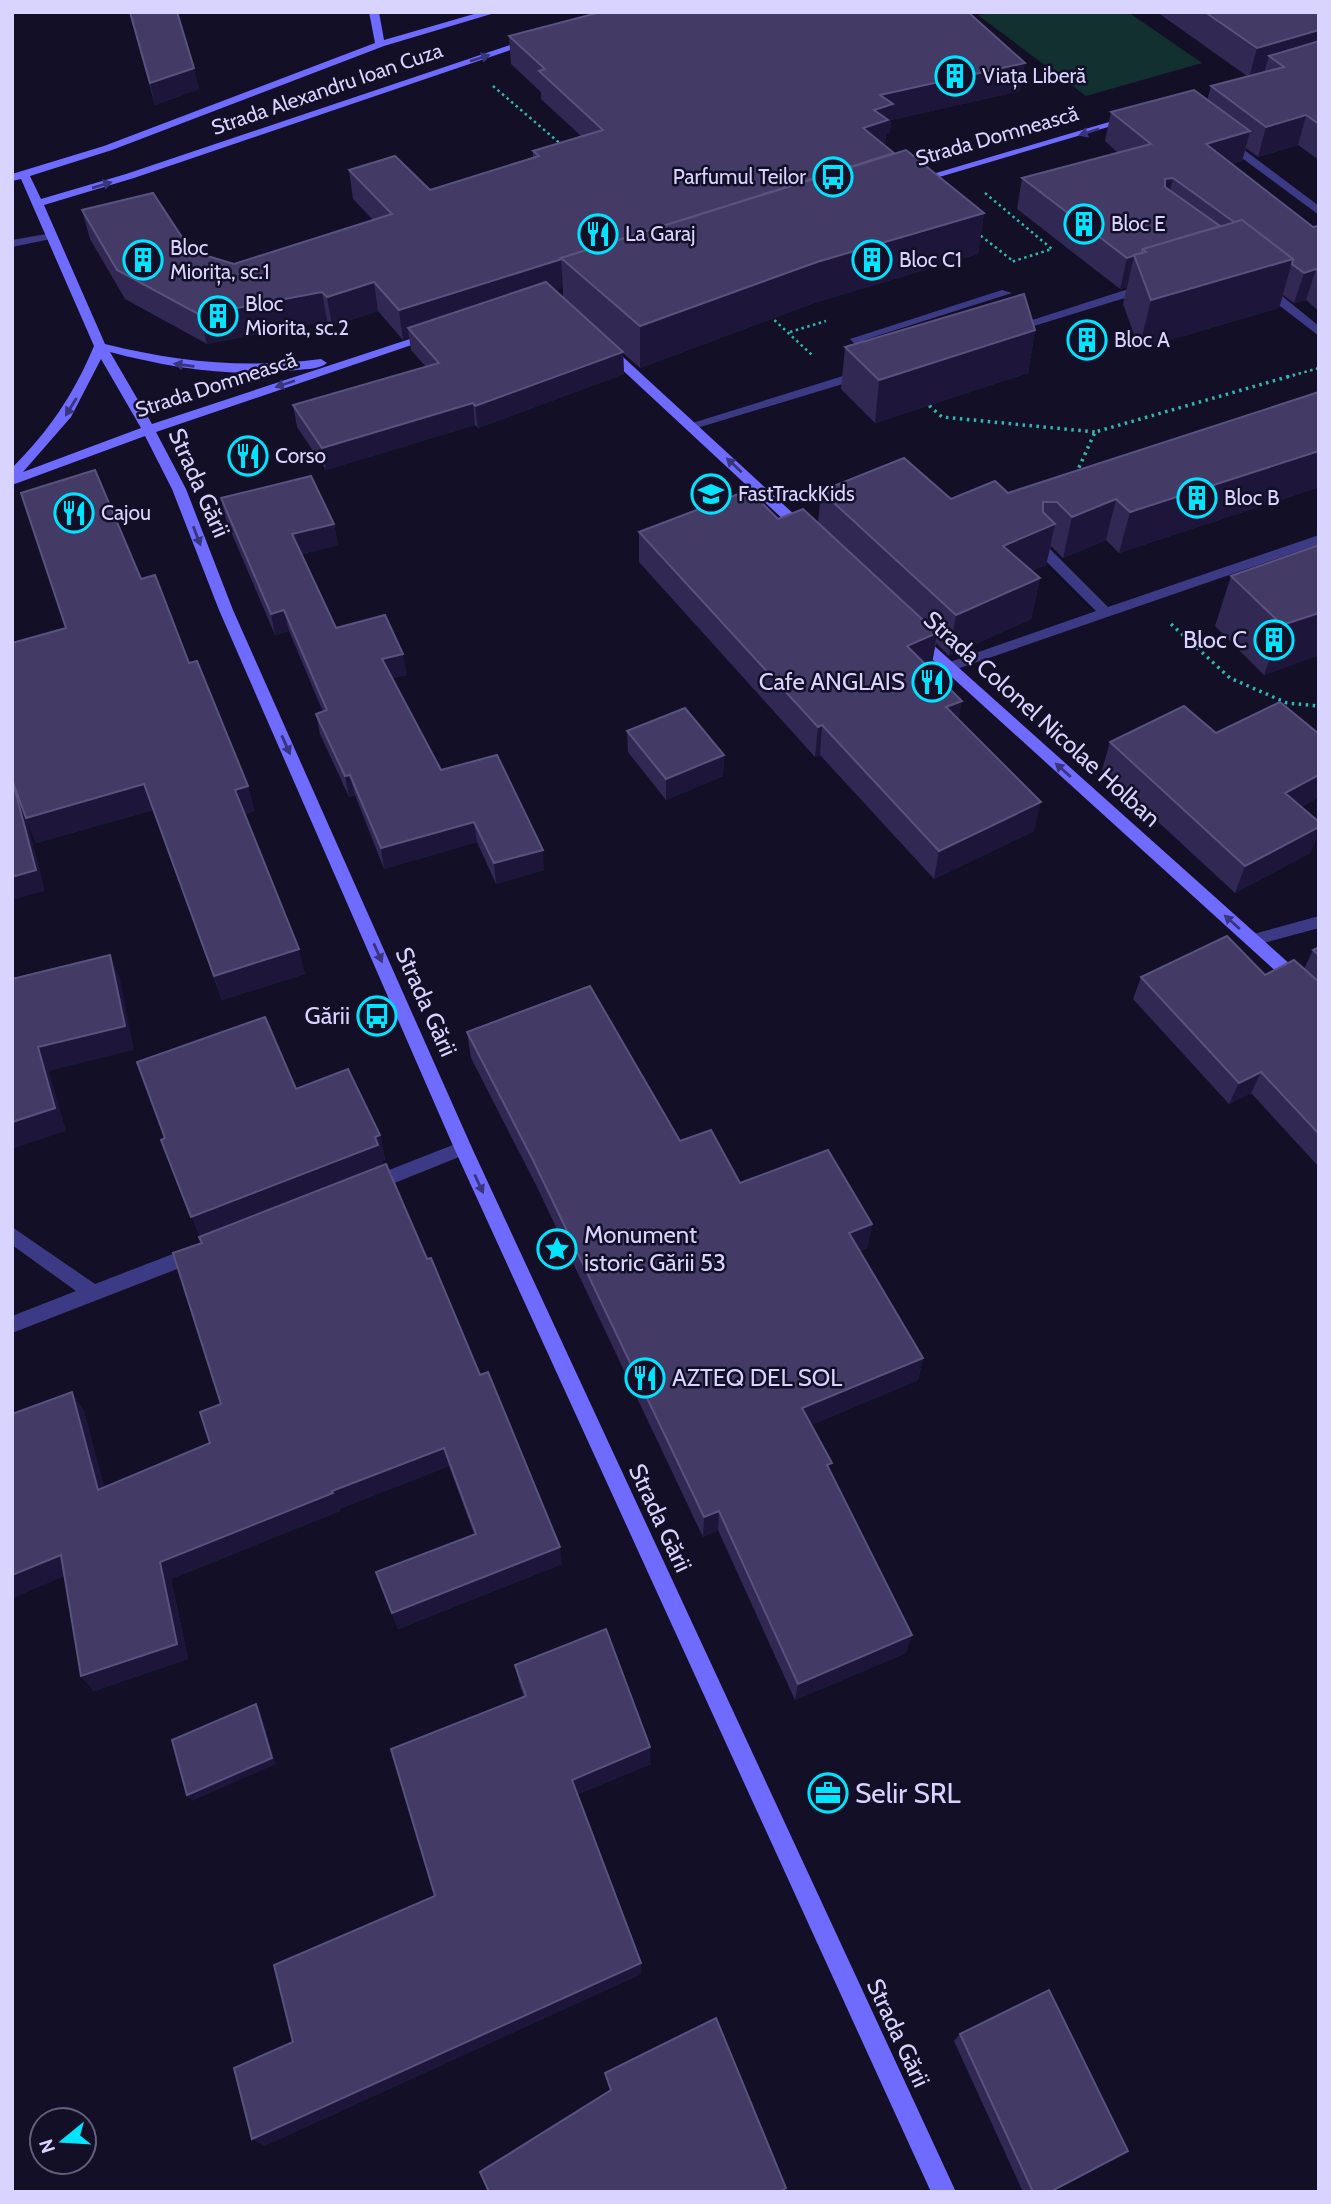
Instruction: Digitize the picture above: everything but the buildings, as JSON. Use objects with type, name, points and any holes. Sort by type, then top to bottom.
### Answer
[{"type":"main road","points":[[373,12],[380,44]]},
{"type":"main road","name":"Strada Gării","points":[[493,12],[380,44],[121,143],[18,177],[36,204],[52,236],[100,346],[179,489],[226,610],[463,1149],[944,2192]]},
{"type":"main road","name":"Strada Alexandru Ioan Cuza","points":[[36,204],[130,176],[539,39]]},
{"type":"main road","name":"Strada Domnească","points":[[900,185],[1061,141],[1139,116]]},
{"type":"main road","name":"Strada Domnească","points":[[12,481],[148,429],[449,331]]},
{"type":"main road","points":[[591,335],[692,425],[810,537]]},
{"type":"main road","points":[[12,476],[58,428],[85,386],[100,346],[166,363],[218,370],[276,370],[373,355]]},
{"type":"main road","name":"Strada Colonel Nicolae Holban","points":[[909,630],[1319,1000]]},
{"type":"street","points":[[1221,137],[1319,212]]},
{"type":"street","points":[[12,244],[52,236]]},
{"type":"street","points":[[1251,278],[1319,332]]},
{"type":"street","points":[[991,335],[1165,282]]},
{"type":"street","points":[[692,425],[885,367],[856,339],[1006,293]]},
{"type":"street","points":[[949,667],[1319,539]]},
{"type":"street","points":[[1041,548],[1106,612]]},
{"type":"street","points":[[1252,940],[1319,922]]},
{"type":"street","points":[[361,1188],[463,1149]]},
{"type":"street","points":[[12,1235],[93,1293]]},
{"type":"street","points":[[12,1325],[208,1248]]},
{"type":"path","points":[[466,63],[571,153]]},
{"type":"path","points":[[955,169],[1052,249],[1001,265]]},
{"type":"path","points":[[973,229],[1014,261]]},
{"type":"path","points":[[770,316],[790,332],[838,381]]},
{"type":"path","points":[[790,332],[830,320]]},
{"type":"path","points":[[885,367],[942,417],[1096,432],[1319,368]]},
{"type":"path","points":[[1074,479],[1096,432]]},
{"type":"path","points":[[1144,600],[1230,678],[1287,703],[1319,706]]},
{"type":"green space","points":[[989,12],[1128,12],[1202,63],[1086,96],[978,15]]},
{"type":"place","name":"Viața Liberă","points":[[955,76]]},
{"type":"place","name":"Parfumul Teilor","points":[[833,177]]},
{"type":"place","name":"Bloc E","points":[[1084,224]]},
{"type":"place","name":"La Garaj","points":[[598,234]]},
{"type":"place","name":"Bloc Miorița, sc.1","points":[[143,260]]},
{"type":"place","name":"Bloc C1","points":[[872,260]]},
{"type":"place","name":"Bloc Miorita, sc.2","points":[[218,316]]},
{"type":"place","name":"Bloc A","points":[[1087,340]]},
{"type":"place","name":"Corso","points":[[248,456]]},
{"type":"place","name":"FastTrackKids","points":[[711,494]]},
{"type":"place","name":"Bloc B","points":[[1197,498]]},
{"type":"place","name":"Cajou","points":[[74,513]]},
{"type":"place","name":"Bloc C","points":[[1274,640]]},
{"type":"place","name":"Cafe ANGLAIS","points":[[932,682]]},
{"type":"place","name":"Gării","points":[[377,1016]]},
{"type":"place","name":"Monument istoric Gării 53","points":[[557,1249]]},
{"type":"place","name":"AZTEQ DEL SOL","points":[[645,1378]]},
{"type":"place","name":"Selir SRL","points":[[828,1793]]}]
